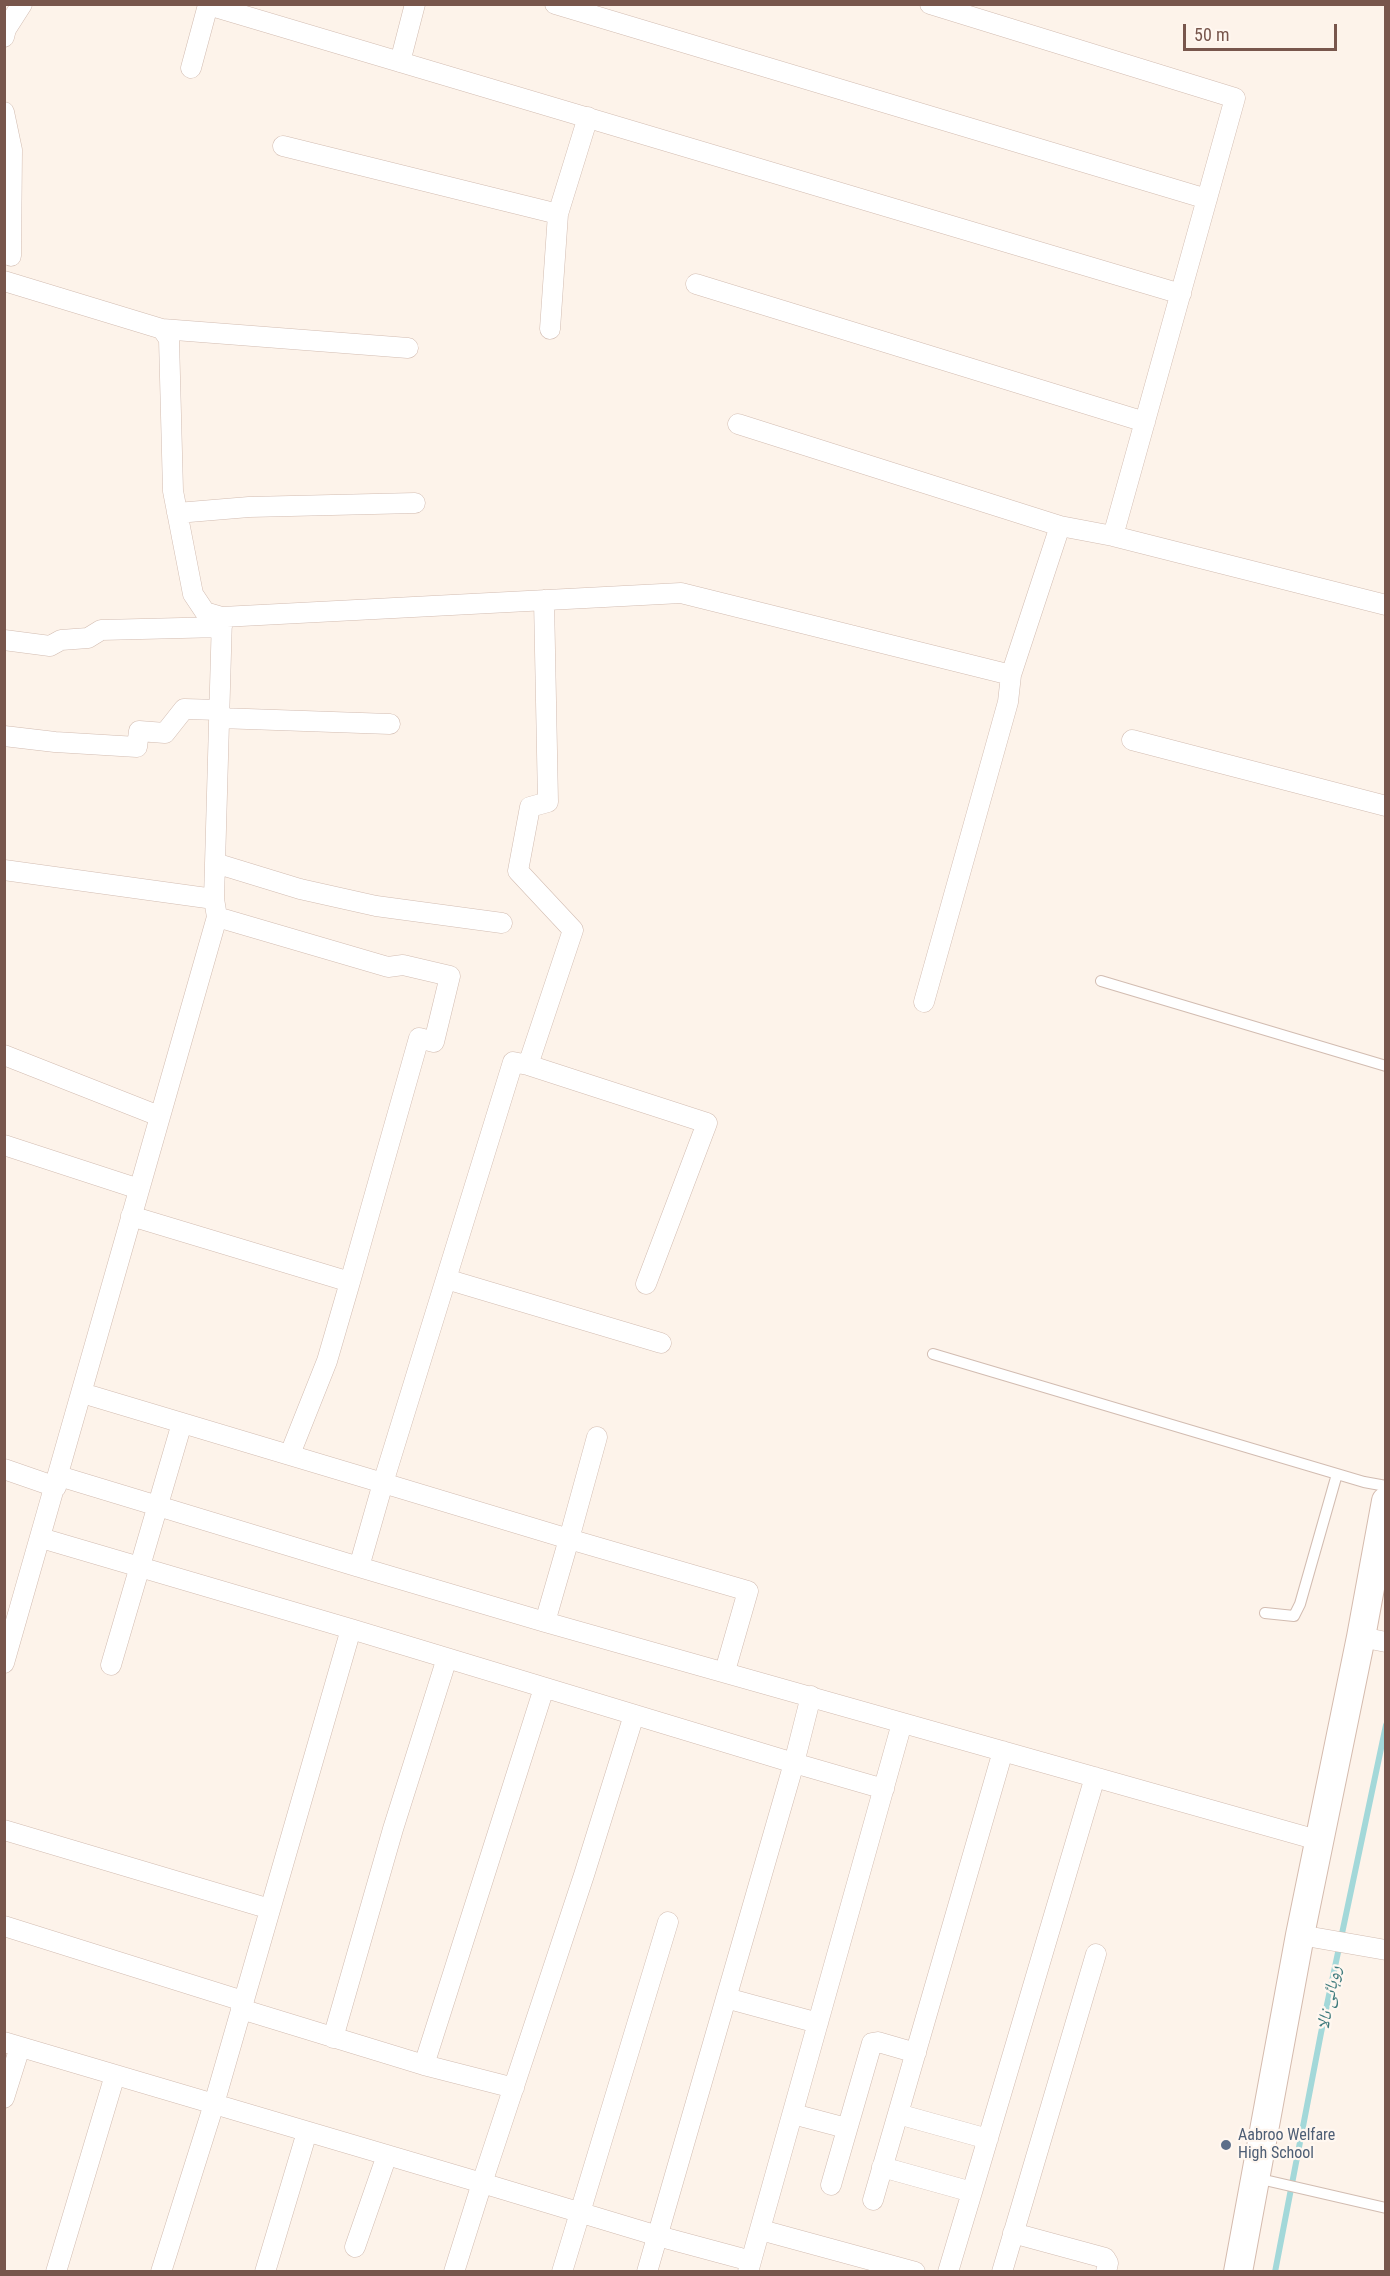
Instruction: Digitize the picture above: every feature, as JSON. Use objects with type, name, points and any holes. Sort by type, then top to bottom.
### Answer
[{"type":"street","points":[[4,37],[6,29],[22,4]]},
{"type":"street","points":[[400,62],[415,4]]},
{"type":"street","points":[[555,4],[1207,199]]},
{"type":"street","points":[[930,4],[1235,98],[1113,536]]},
{"type":"street","points":[[191,68],[208,5],[1181,294]]},
{"type":"street","points":[[4,112],[12,150],[11,256]]},
{"type":"street","points":[[550,329],[558,214],[588,117]]},
{"type":"street","points":[[283,146],[558,214]]},
{"type":"street","points":[[4,281],[162,329],[408,348]]},
{"type":"street","points":[[696,284],[1145,422]]},
{"type":"street","points":[[162,329],[169,339],[173,491],[177,513],[194,594],[205,612],[222,622]]},
{"type":"street","points":[[738,424],[1060,526],[1113,536],[1386,605]]},
{"type":"street","points":[[177,513],[249,507],[415,503]]},
{"type":"street","points":[[924,1002],[1008,702],[1011,675],[1060,526]]},
{"type":"street","points":[[4,640],[50,646],[61,640],[88,638],[101,630],[681,593],[1011,675]]},
{"type":"street","points":[[528,1065],[573,930],[518,871],[530,807],[548,802],[544,600]]},
{"type":"street","points":[[4,1663],[82,1394],[216,908],[215,863],[222,622]]},
{"type":"street","points":[[4,736],[137,747],[139,731],[165,733],[184,709],[219,714],[390,724]]},
{"type":"street","points":[[1132,740],[1386,806]]},
{"type":"street","points":[[215,863],[300,889],[376,906],[502,923]]},
{"type":"street","points":[[4,870],[216,908],[388,967],[403,964],[450,976],[434,1042],[419,1038],[327,1360],[290,1454]]},
{"type":"street","points":[[4,1055],[159,1116]]},
{"type":"street","points":[[359,1567],[513,1062],[707,1123],[646,1284]]},
{"type":"street","points":[[4,1145],[139,1190]]},
{"type":"street","points":[[131,1215],[350,1282]]},
{"type":"street","points":[[446,1279],[661,1343]]},
{"type":"street","points":[[82,1394],[748,1591],[725,1671]]},
{"type":"street","points":[[111,1665],[182,1423]]},
{"type":"street","points":[[545,1622],[597,1437]]},
{"type":"street","points":[[4,1469],[157,1506],[545,1622],[1321,1841]]},
{"type":"street","points":[[1238,2271],[1259,2178],[1307,1936],[1321,1841],[1376,1640],[1380,1558],[1386,1501]]},
{"type":"street","points":[[41,1538],[884,1789]]},
{"type":"street","points":[[161,2271],[214,2104],[351,1629]]},
{"type":"street","points":[[333,2038],[393,1829],[447,1658]]},
{"type":"street","points":[[424,2065],[544,1688]]},
{"type":"street","points":[[647,2271],[794,1763],[811,1696]]},
{"type":"street","points":[[454,2271],[634,1715]]},
{"type":"street","points":[[4,2098],[12,2045],[579,2212],[750,2266],[902,1723]]},
{"type":"street","points":[[873,2200],[1003,1751]]},
{"type":"street","points":[[948,2271],[1095,1777]]},
{"type":"street","points":[[4,1830],[270,1909]]},
{"type":"street","points":[[562,2271],[668,1922]]},
{"type":"street","points":[[4,1926],[242,2005],[333,2038],[514,2088]]},
{"type":"street","points":[[1307,1936],[1386,1950]]},
{"type":"street","points":[[1002,2271],[1096,1954]]},
{"type":"street","points":[[726,1998],[818,2023]]},
{"type":"street","points":[[831,2185],[872,2043],[878,2042],[916,2053]]},
{"type":"street","points":[[56,2271],[115,2075]]},
{"type":"street","points":[[793,2114],[846,2128]]},
{"type":"street","points":[[898,2114],[987,2139]]},
{"type":"street","points":[[265,2271],[307,2132]]},
{"type":"street","points":[[356,2247],[387,2155]]},
{"type":"street","points":[[882,2167],[972,2192]]},
{"type":"street","points":[[760,2230],[857,2264],[915,2271]]},
{"type":"street","points":[[1013,2233],[1105,2258],[1108,2263],[1106,2271]]},
{"type":"lane","points":[[1101,981],[1386,1066]]},
{"type":"lane","points":[[933,1354],[1337,1474],[1386,1486]]},
{"type":"lane","points":[[1265,1612],[1294,1616],[1300,1604],[1337,1474]]},
{"type":"lane","points":[[1259,2178],[1386,2208]]},
{"type":"waterway","name":"روہائی نالا","points":[[1275,2272],[1321,2033],[1386,1725]]},
{"type":"place","name":"Aabroo Welfare High School","points":[[1226,2145]]}]
